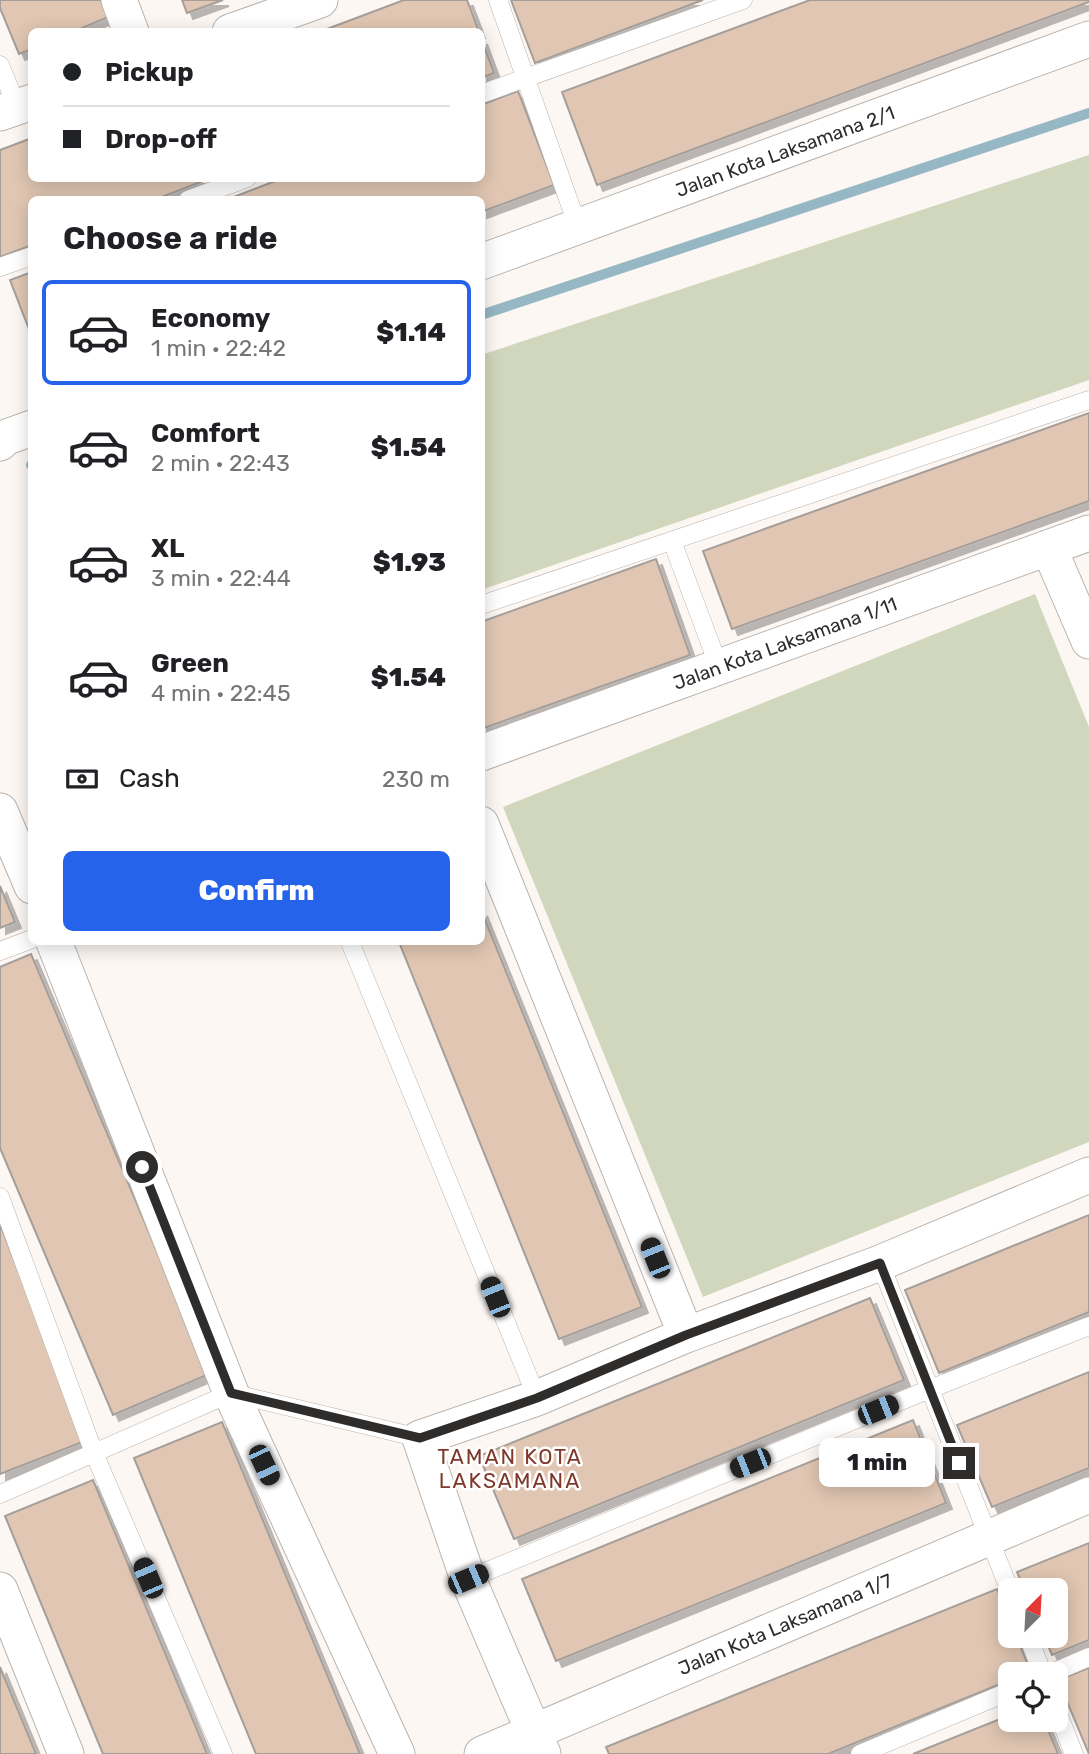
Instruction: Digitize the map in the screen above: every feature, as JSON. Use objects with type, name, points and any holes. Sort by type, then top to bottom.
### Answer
[{"type":"street","points":[[119,0],[130,28]]},
{"type":"street","points":[[241,28],[320,0]]},
{"type":"street","name":"Jalan Kota Laksamana 2/1","points":[[485,261],[1089,39]]},
{"type":"street","name":"Jalan Kota Laksamana 1/11","points":[[485,752],[1089,533]]},
{"type":"street","points":[[1049,548],[1089,641]]},
{"type":"street","points":[[0,811],[28,877]]},
{"type":"street","points":[[485,834],[686,1335]]},
{"type":"street","points":[[55,945],[231,1393],[397,1754]]},
{"type":"street","points":[[538,1744],[468,1579],[420,1438],[537,1398],[686,1335],[880,1263],[1089,1175]]},
{"type":"street","name":"Jalan Kota Laksamana 1/7","points":[[482,1754],[538,1744],[988,1537],[1089,1496]]},
{"type":"street","points":[[0,1590],[7,1629],[66,1754]]},
{"type":"lane","points":[[498,0],[578,227]]},
{"type":"lane","points":[[485,93],[743,0]]},
{"type":"lane","points":[[0,65],[16,107]]},
{"type":"lane","points":[[199,196],[236,182]]},
{"type":"lane","points":[[0,267],[28,257]]},
{"type":"lane","points":[[485,605],[1089,400]]},
{"type":"lane","points":[[672,541],[719,667]]},
{"type":"lane","points":[[0,951],[28,940]]},
{"type":"lane","points":[[351,945],[537,1398]]},
{"type":"lane","points":[[0,1197],[94,1452],[223,1754]]},
{"type":"lane","points":[[880,1263],[1005,1578]]},
{"type":"lane","points":[[468,1579],[1089,1326]]},
{"type":"lane","points":[[0,1494],[231,1393],[420,1438]]},
{"type":"lane","points":[[1068,1666],[1089,1657]]},
{"type":"lane","points":[[860,1754],[998,1696]]},
{"type":"lane","points":[[1065,1732],[1074,1754]]},
{"type":"green space","points":[[1089,155],[1089,380],[485,589],[485,354]]},
{"type":"green space","points":[[1035,594],[1089,727],[1089,1142],[703,1297],[503,807]]},
{"type":"building","points":[[0,0],[109,0],[115,14],[82,28],[28,28],[28,51],[19,54],[0,8]]},
{"type":"building","points":[[182,0],[223,0],[187,13]]},
{"type":"building","points":[[404,0],[467,0],[478,28],[330,28]]},
{"type":"building","points":[[511,0],[703,0],[535,63]]},
{"type":"building","points":[[810,0],[1089,2],[597,185],[562,92]]},
{"type":"building","points":[[485,49],[494,73],[485,76]]},
{"type":"building","points":[[518,91],[554,185],[485,211],[485,196],[236,196],[273,182],[485,182],[485,103]]},
{"type":"building","points":[[28,140],[28,182],[201,182],[164,196],[28,196],[28,246],[0,257],[0,150]]},
{"type":"building","points":[[28,273],[28,327],[10,280]]},
{"type":"building","points":[[1089,413],[1089,501],[732,629],[703,551]]},
{"type":"building","points":[[656,559],[690,655],[485,728],[485,621]]},
{"type":"building","points":[[0,886],[15,922],[0,928]]},
{"type":"building","points":[[485,920],[642,1307],[559,1339],[400,945],[485,945]]},
{"type":"building","points":[[31,954],[209,1374],[113,1415],[0,1148],[0,967]]},
{"type":"building","points":[[1089,1215],[1089,1312],[939,1373],[905,1290]]},
{"type":"building","points":[[0,1224],[85,1441],[0,1474]]},
{"type":"building","points":[[870,1298],[904,1380],[514,1539],[479,1456]]},
{"type":"building","points":[[1089,1372],[1089,1468],[992,1507],[957,1425]]},
{"type":"building","points":[[913,1420],[946,1503],[556,1661],[522,1579]]},
{"type":"building","points":[[222,1422],[360,1754],[256,1754],[134,1458]]},
{"type":"building","points":[[93,1480],[207,1754],[103,1754],[5,1516]]},
{"type":"building","points":[[1089,1543],[1089,1640],[1052,1655],[1049,1648],[1068,1648],[1068,1578],[1020,1578],[1017,1572]]},
{"type":"building","points":[[997,1589],[998,1648],[1021,1648],[1027,1662],[998,1662],[998,1685],[828,1754],[609,1754],[606,1747]]},
{"type":"building","points":[[0,1667],[36,1754],[0,1754]]},
{"type":"building","points":[[1089,1668],[1089,1754],[1068,1704],[1068,1676]]},
{"type":"building","points":[[998,1720],[998,1732],[1049,1732],[1058,1754],[913,1754]]},
{"type":"waterway","points":[[485,314],[1089,113]]},
{"type":"district","name":"TAMAN KOTA LAKSAMANA","points":[[510,1469]]},
{"type":"route","points":[[142,1167],[231,1393],[420,1438],[537,1398],[686,1335],[880,1263],[959,1463]]}]
